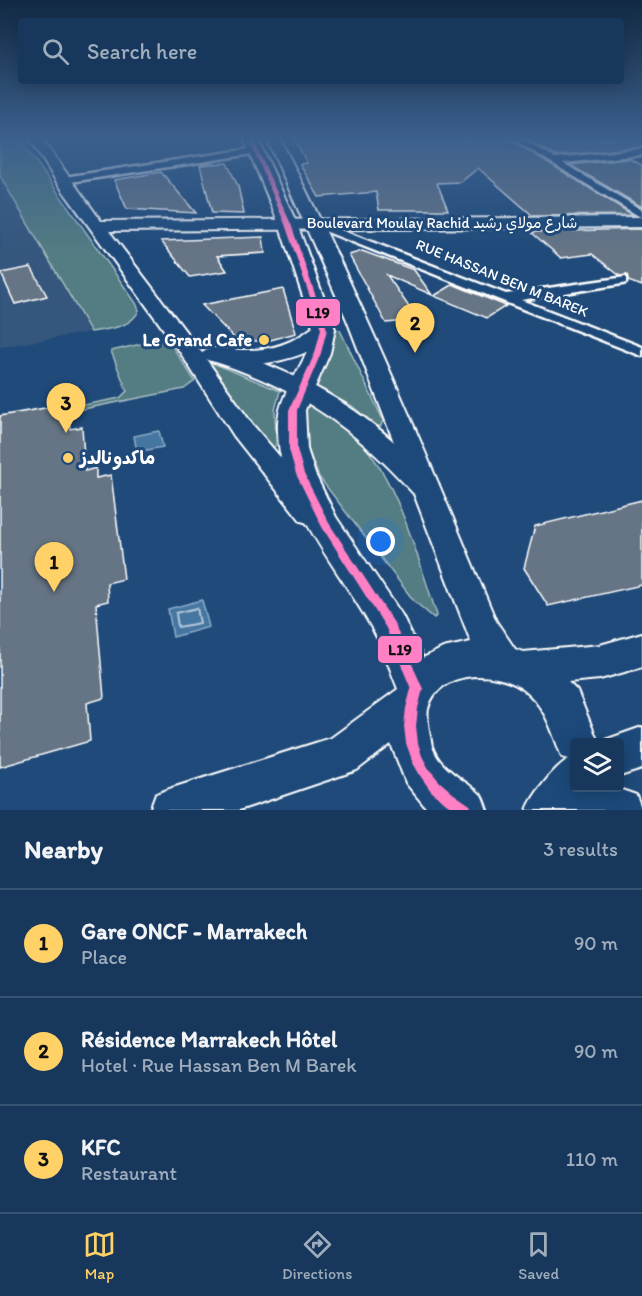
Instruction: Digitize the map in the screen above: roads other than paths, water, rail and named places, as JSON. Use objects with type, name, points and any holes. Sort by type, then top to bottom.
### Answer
[{"type":"main road","points":[[268,177],[288,224],[324,329],[321,346],[300,388],[291,422],[296,462],[334,541],[389,625],[414,696],[408,724],[416,758],[438,790],[465,810]]},
{"type":"main road","points":[[292,177],[316,224],[431,495],[483,629],[512,664],[557,697],[574,726],[576,738]]},
{"type":"main road","points":[[215,355],[255,358],[281,355],[305,345],[324,329]]},
{"type":"main road","points":[[172,810],[342,755],[356,748],[414,696],[436,669],[453,661],[471,657],[512,664],[600,662],[642,650]]},
{"type":"main road","points":[[624,754],[642,748]]},
{"type":"street","points":[[61,177],[189,350],[243,430],[334,541]]},
{"type":"street","points":[[63,180],[80,177]]},
{"type":"street","points":[[580,177],[642,215]]},
{"type":"street","name":"Boulevard Moulay Rachid شارع مولاي رشيد","points":[[99,226],[642,222]]},
{"type":"street","name":"RUE HASSAN BEN M BAREK","points":[[316,224],[642,352]]},
{"type":"street","points":[[507,298],[622,280]]},
{"type":"street","points":[[189,350],[215,355],[300,388],[359,424],[400,461],[431,495]]},
{"type":"water","points":[[159,431],[163,447],[137,452],[134,436]]},
{"type":"water","points":[[202,600],[209,627],[173,637],[168,609]]},
{"type":"place","name":"Le Grand Cafe","points":[[264,340]]},
{"type":"place","name":"Résidence Marrakech Hôtel","points":[[415,353]]},
{"type":"place","name":"KFC","points":[[66,433]]},
{"type":"place","name":"ماكدونالدز","points":[[68,458]]},
{"type":"place","name":"Gare ONCF - Marrakech","points":[[54,592]]}]
